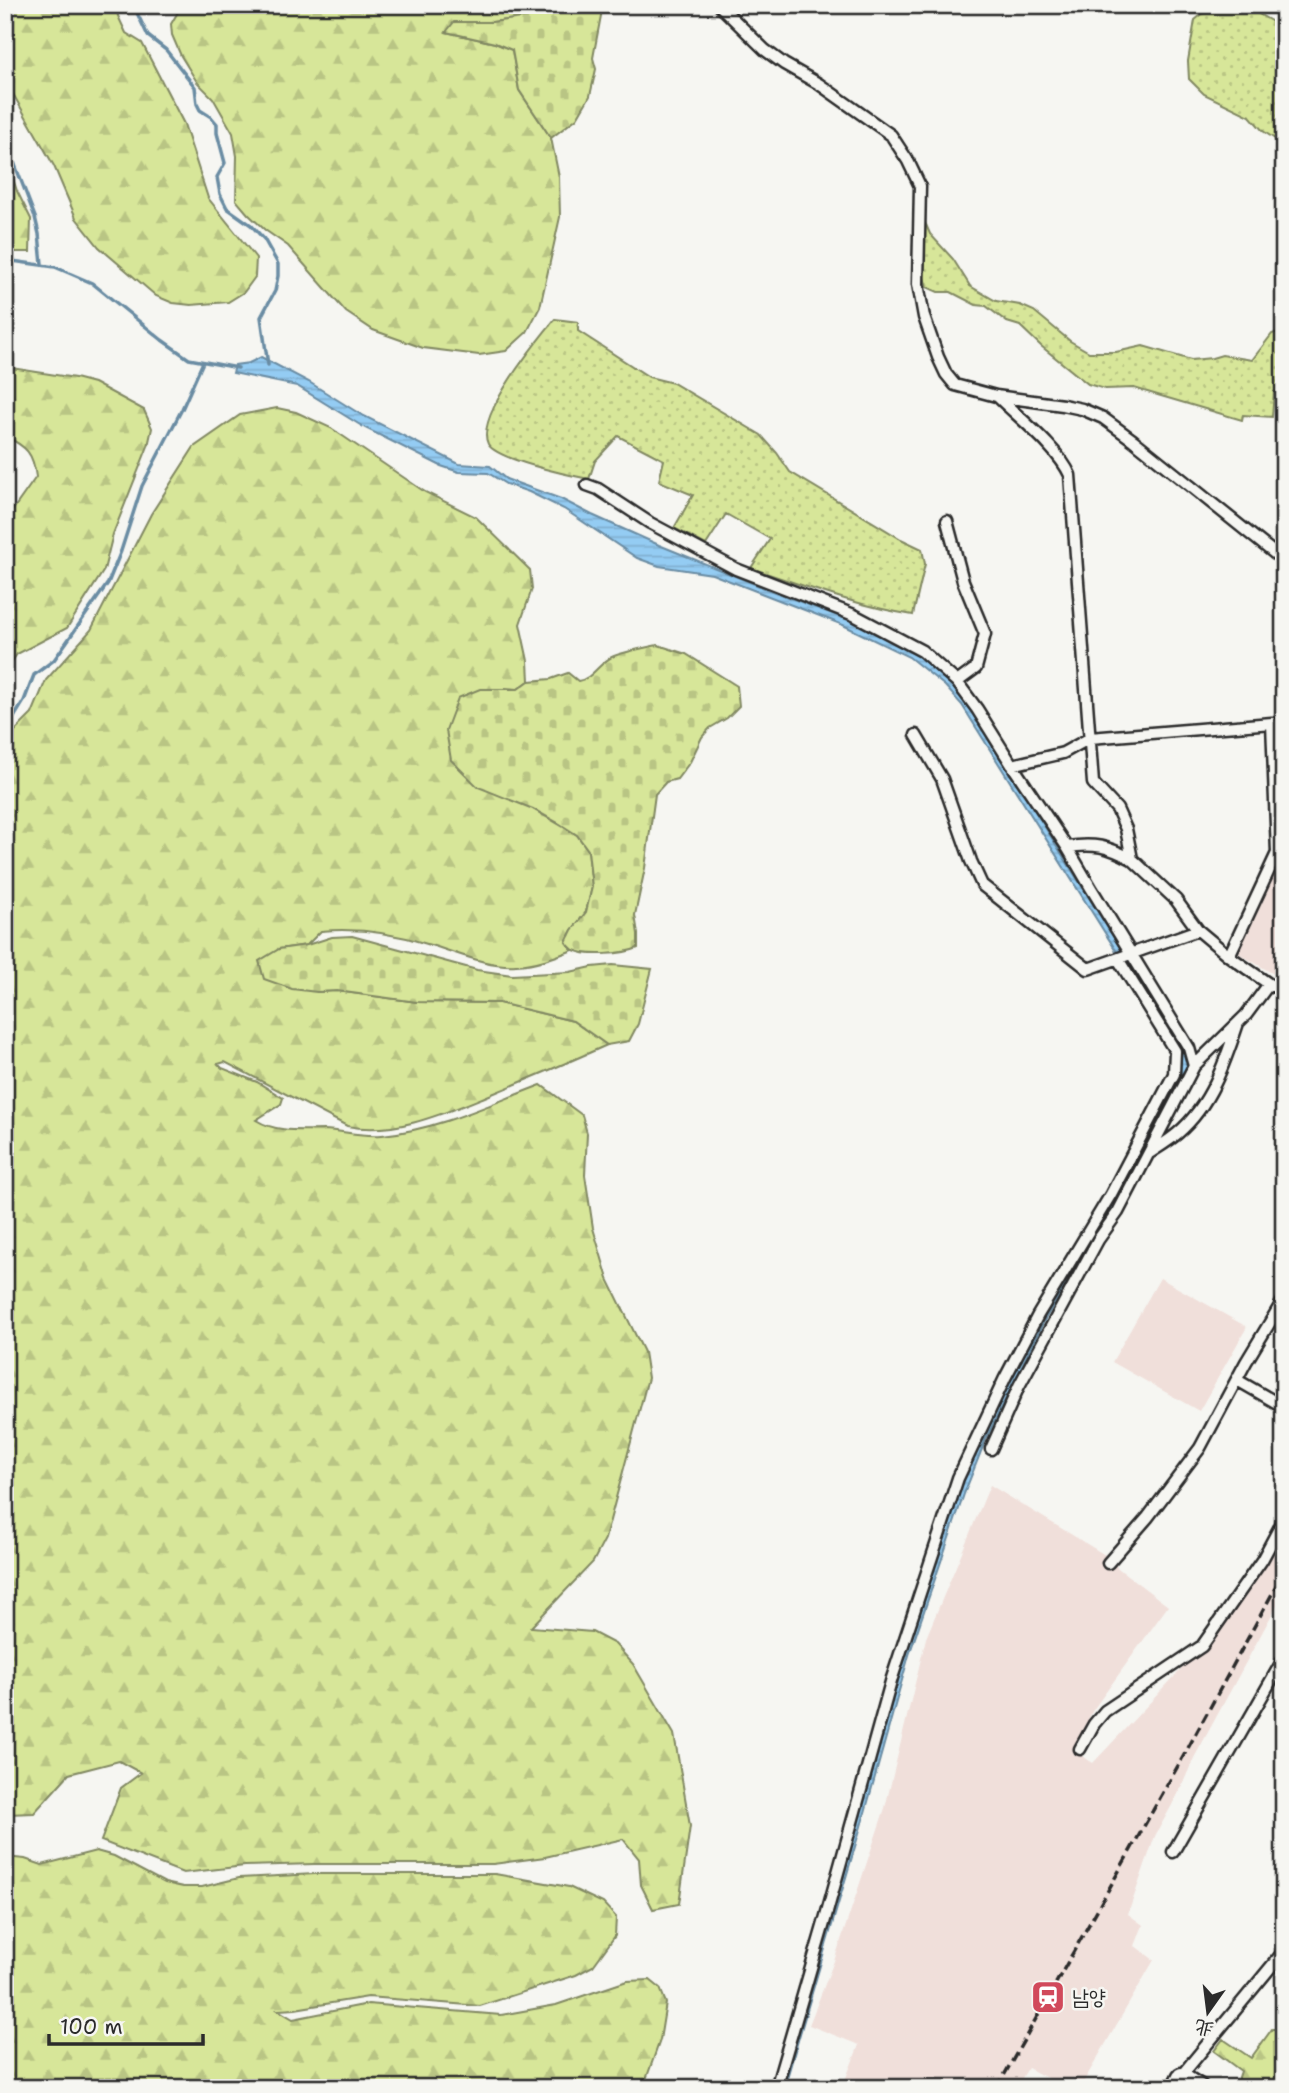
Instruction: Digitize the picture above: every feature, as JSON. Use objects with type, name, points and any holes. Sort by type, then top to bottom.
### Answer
[{"type":"main road","points":[[1178,2082],[1200,2088]]},
{"type":"street","points":[[719,5],[783,64],[819,84],[891,135],[908,161],[920,186],[918,284],[924,317],[938,357],[955,385],[996,396],[1082,409],[1102,418],[1284,561]]},
{"type":"street","points":[[996,396],[1057,454],[1070,475],[1093,783],[1117,809],[1126,829],[1132,859]]},
{"type":"street","points":[[587,485],[598,489],[650,523],[736,569],[814,598],[885,629],[922,651],[957,682],[1067,847],[1175,1051],[1174,1074],[1169,1087],[1111,1194],[1038,1315],[958,1478],[891,1678],[776,2088]]},
{"type":"street","points":[[947,521],[964,581],[985,634],[976,668],[957,682]]},
{"type":"street","points":[[1012,765],[1063,754],[1090,737],[1272,723],[1277,853],[1229,957]]},
{"type":"street","points":[[916,735],[942,779],[982,886],[1088,970],[1198,930]]},
{"type":"street","points":[[1067,847],[1102,846],[1132,859],[1176,900],[1198,930],[1229,957],[1284,991]]},
{"type":"street","points":[[1124,957],[1189,1048],[1194,1066]]},
{"type":"street","points":[[990,1449],[1026,1374],[1098,1240],[1118,1212],[1194,1066],[1238,1022],[1269,984]]},
{"type":"street","points":[[1148,1155],[1193,1118],[1222,1070],[1238,1022]]},
{"type":"street","points":[[1108,1563],[1148,1517],[1200,1448],[1284,1299]]},
{"type":"street","points":[[1237,1380],[1284,1407]]},
{"type":"street","points":[[1080,1749],[1105,1711],[1202,1646],[1262,1560],[1284,1519]]},
{"type":"street","points":[[1173,1852],[1284,1658]]},
{"type":"street","points":[[1178,2082],[1284,1951]]},
{"type":"shaded area","points":[[1284,855],[1284,980],[1238,953]]},
{"type":"shaded area","points":[[1160,1278],[1247,1327],[1199,1411],[1112,1362]]},
{"type":"shaded area","points":[[990,1485],[1105,1555],[1168,1606],[1093,1710],[1073,1750],[1093,1763],[1191,1659],[1284,1529],[1284,1592],[1155,1836],[1128,1914],[1143,1925],[1135,1946],[1154,1960],[1080,2088],[1066,2088],[1028,2068],[1016,2088],[842,2088],[859,2045],[809,2025],[834,1961],[885,1808],[926,1638]]},
{"type":"green space","points":[[5,5],[116,5],[126,33],[142,43],[184,124],[208,198],[256,258],[255,277],[244,292],[228,302],[191,305],[173,303],[156,296],[99,247],[76,218],[54,166],[5,80]]},
{"type":"green space","points":[[182,5],[531,5],[529,17],[446,32],[495,43],[512,50],[519,90],[551,138],[559,177],[560,217],[540,307],[527,332],[506,351],[479,355],[423,348],[373,330],[346,312],[288,246],[265,230],[236,200],[237,156],[233,133],[213,98],[197,82],[172,35],[171,24]]},
{"type":"green space","points":[[531,5],[603,5],[593,58],[596,69],[590,96],[577,118],[551,138],[519,90],[512,50],[495,43],[446,32],[454,22],[492,22],[529,17]]},
{"type":"green space","points":[[1213,5],[1243,5],[1271,21],[1284,34],[1284,145],[1263,131],[1250,116],[1204,94],[1189,79],[1188,61],[1195,20]]},
{"type":"green space","points":[[5,154],[17,191],[31,219],[30,252],[5,252]]},
{"type":"green space","points":[[924,220],[930,234],[953,259],[970,286],[996,301],[1020,305],[1034,311],[1070,341],[1089,352],[1116,352],[1143,346],[1191,360],[1222,355],[1252,360],[1272,334],[1284,330],[1284,393],[1274,392],[1272,417],[1243,415],[1242,420],[1134,388],[1105,389],[1088,384],[1020,326],[1007,322],[986,306],[976,305],[951,292],[938,292],[927,287],[923,274]]},
{"type":"green space","points":[[555,319],[578,322],[578,331],[649,377],[673,383],[761,435],[790,472],[922,549],[925,564],[913,615],[851,601],[751,568],[770,539],[726,514],[706,545],[674,528],[693,495],[659,481],[664,460],[618,436],[595,461],[589,479],[534,466],[494,450],[488,444],[486,432],[498,398],[522,361]]},
{"type":"green space","points":[[5,367],[94,383],[144,410],[152,428],[148,446],[113,534],[104,570],[67,628],[17,654],[5,672],[5,521],[36,477],[28,452],[5,436]]},
{"type":"green space","points":[[277,408],[296,412],[331,428],[425,492],[476,517],[530,570],[532,589],[520,624],[528,661],[529,681],[518,689],[506,688],[533,809],[577,835],[588,850],[592,887],[586,912],[566,942],[573,950],[531,963],[494,964],[401,937],[361,931],[321,931],[307,945],[279,949],[317,992],[337,991],[417,1002],[499,1003],[573,1021],[607,1045],[457,1108],[403,1125],[384,1128],[347,1126],[225,1062],[218,1064],[257,1082],[283,1098],[281,1104],[256,1120],[280,1129],[367,1135],[403,1132],[463,1115],[541,1085],[582,1115],[587,1133],[585,1175],[593,1228],[608,1279],[644,1352],[648,1378],[605,1539],[593,1562],[531,1627],[592,1632],[615,1644],[633,1664],[674,1734],[690,1826],[679,1904],[653,1909],[641,1885],[639,1859],[623,1839],[545,1857],[493,1864],[245,1866],[183,1873],[101,1841],[121,1788],[141,1773],[119,1761],[69,1774],[34,1813],[7,1814],[5,1811],[5,741],[32,714],[46,680],[91,630],[151,514],[194,447],[240,415]]},
{"type":"green space","points":[[658,645],[686,654],[737,686],[739,706],[727,718],[710,728],[677,779],[666,782],[655,794],[645,868],[635,915],[638,948],[606,954],[580,952],[573,950],[566,942],[586,912],[592,887],[588,850],[577,835],[560,824],[533,809],[478,787],[451,760],[446,730],[458,698],[480,689],[518,689],[529,681],[551,679],[568,673],[578,681],[583,680],[614,656]]},
{"type":"green space","points":[[352,936],[477,970],[512,975],[570,972],[613,965],[652,969],[638,1024],[629,1041],[607,1045],[573,1021],[499,1003],[417,1002],[337,991],[317,992],[292,989],[264,979],[259,961],[279,949],[307,945],[332,937]]},
{"type":"green space","points":[[96,1851],[114,1856],[165,1883],[183,1887],[202,1887],[239,1878],[315,1874],[495,1874],[569,1887],[603,1903],[616,1917],[615,1936],[593,1966],[576,1975],[480,2006],[368,1997],[278,2010],[293,2019],[368,2004],[501,2015],[556,2005],[627,1981],[650,1980],[660,1988],[666,2003],[660,2040],[643,2088],[5,2088],[5,1857],[25,1859],[42,1865]]},
{"type":"green space","points":[[1272,2029],[1284,2029],[1284,2072],[1278,2083],[1281,2088],[1239,2088],[1236,2086],[1241,2071],[1214,2051],[1223,2039],[1251,2058]]},
{"type":"water","points":[[261,357],[309,382],[360,414],[459,464],[490,466],[506,479],[561,499],[659,545],[862,625],[918,656],[948,681],[969,705],[1184,1045],[1187,1065],[1179,1087],[1119,1197],[1045,1319],[986,1439],[964,1494],[909,1655],[784,2088],[779,2088],[892,1692],[958,1491],[974,1450],[1041,1316],[1114,1196],[1165,1102],[1177,1073],[1159,1019],[962,705],[945,686],[909,657],[843,625],[712,574],[659,566],[637,558],[564,509],[506,484],[488,473],[459,472],[441,466],[365,428],[297,386],[233,373],[235,365],[249,363]]},
{"type":"waterway","points":[[135,5],[148,36],[166,50],[195,87],[200,110],[217,124],[225,163],[217,177],[220,194],[227,208],[251,225],[264,239],[278,264],[275,291],[261,317],[268,365]]},
{"type":"waterway","points":[[1279,5],[1284,7]]},
{"type":"waterway","points":[[5,123],[9,149],[35,217],[42,264]]},
{"type":"waterway","points":[[5,260],[55,267],[92,283],[189,359],[238,368]]},
{"type":"waterway","points":[[5,725],[13,719],[24,701],[34,675],[54,660],[108,583],[142,486],[203,362]]},
{"type":"railway","points":[[997,2088],[1284,1572]]},
{"type":"place","name":"남양","points":[[1048,1997]]}]
